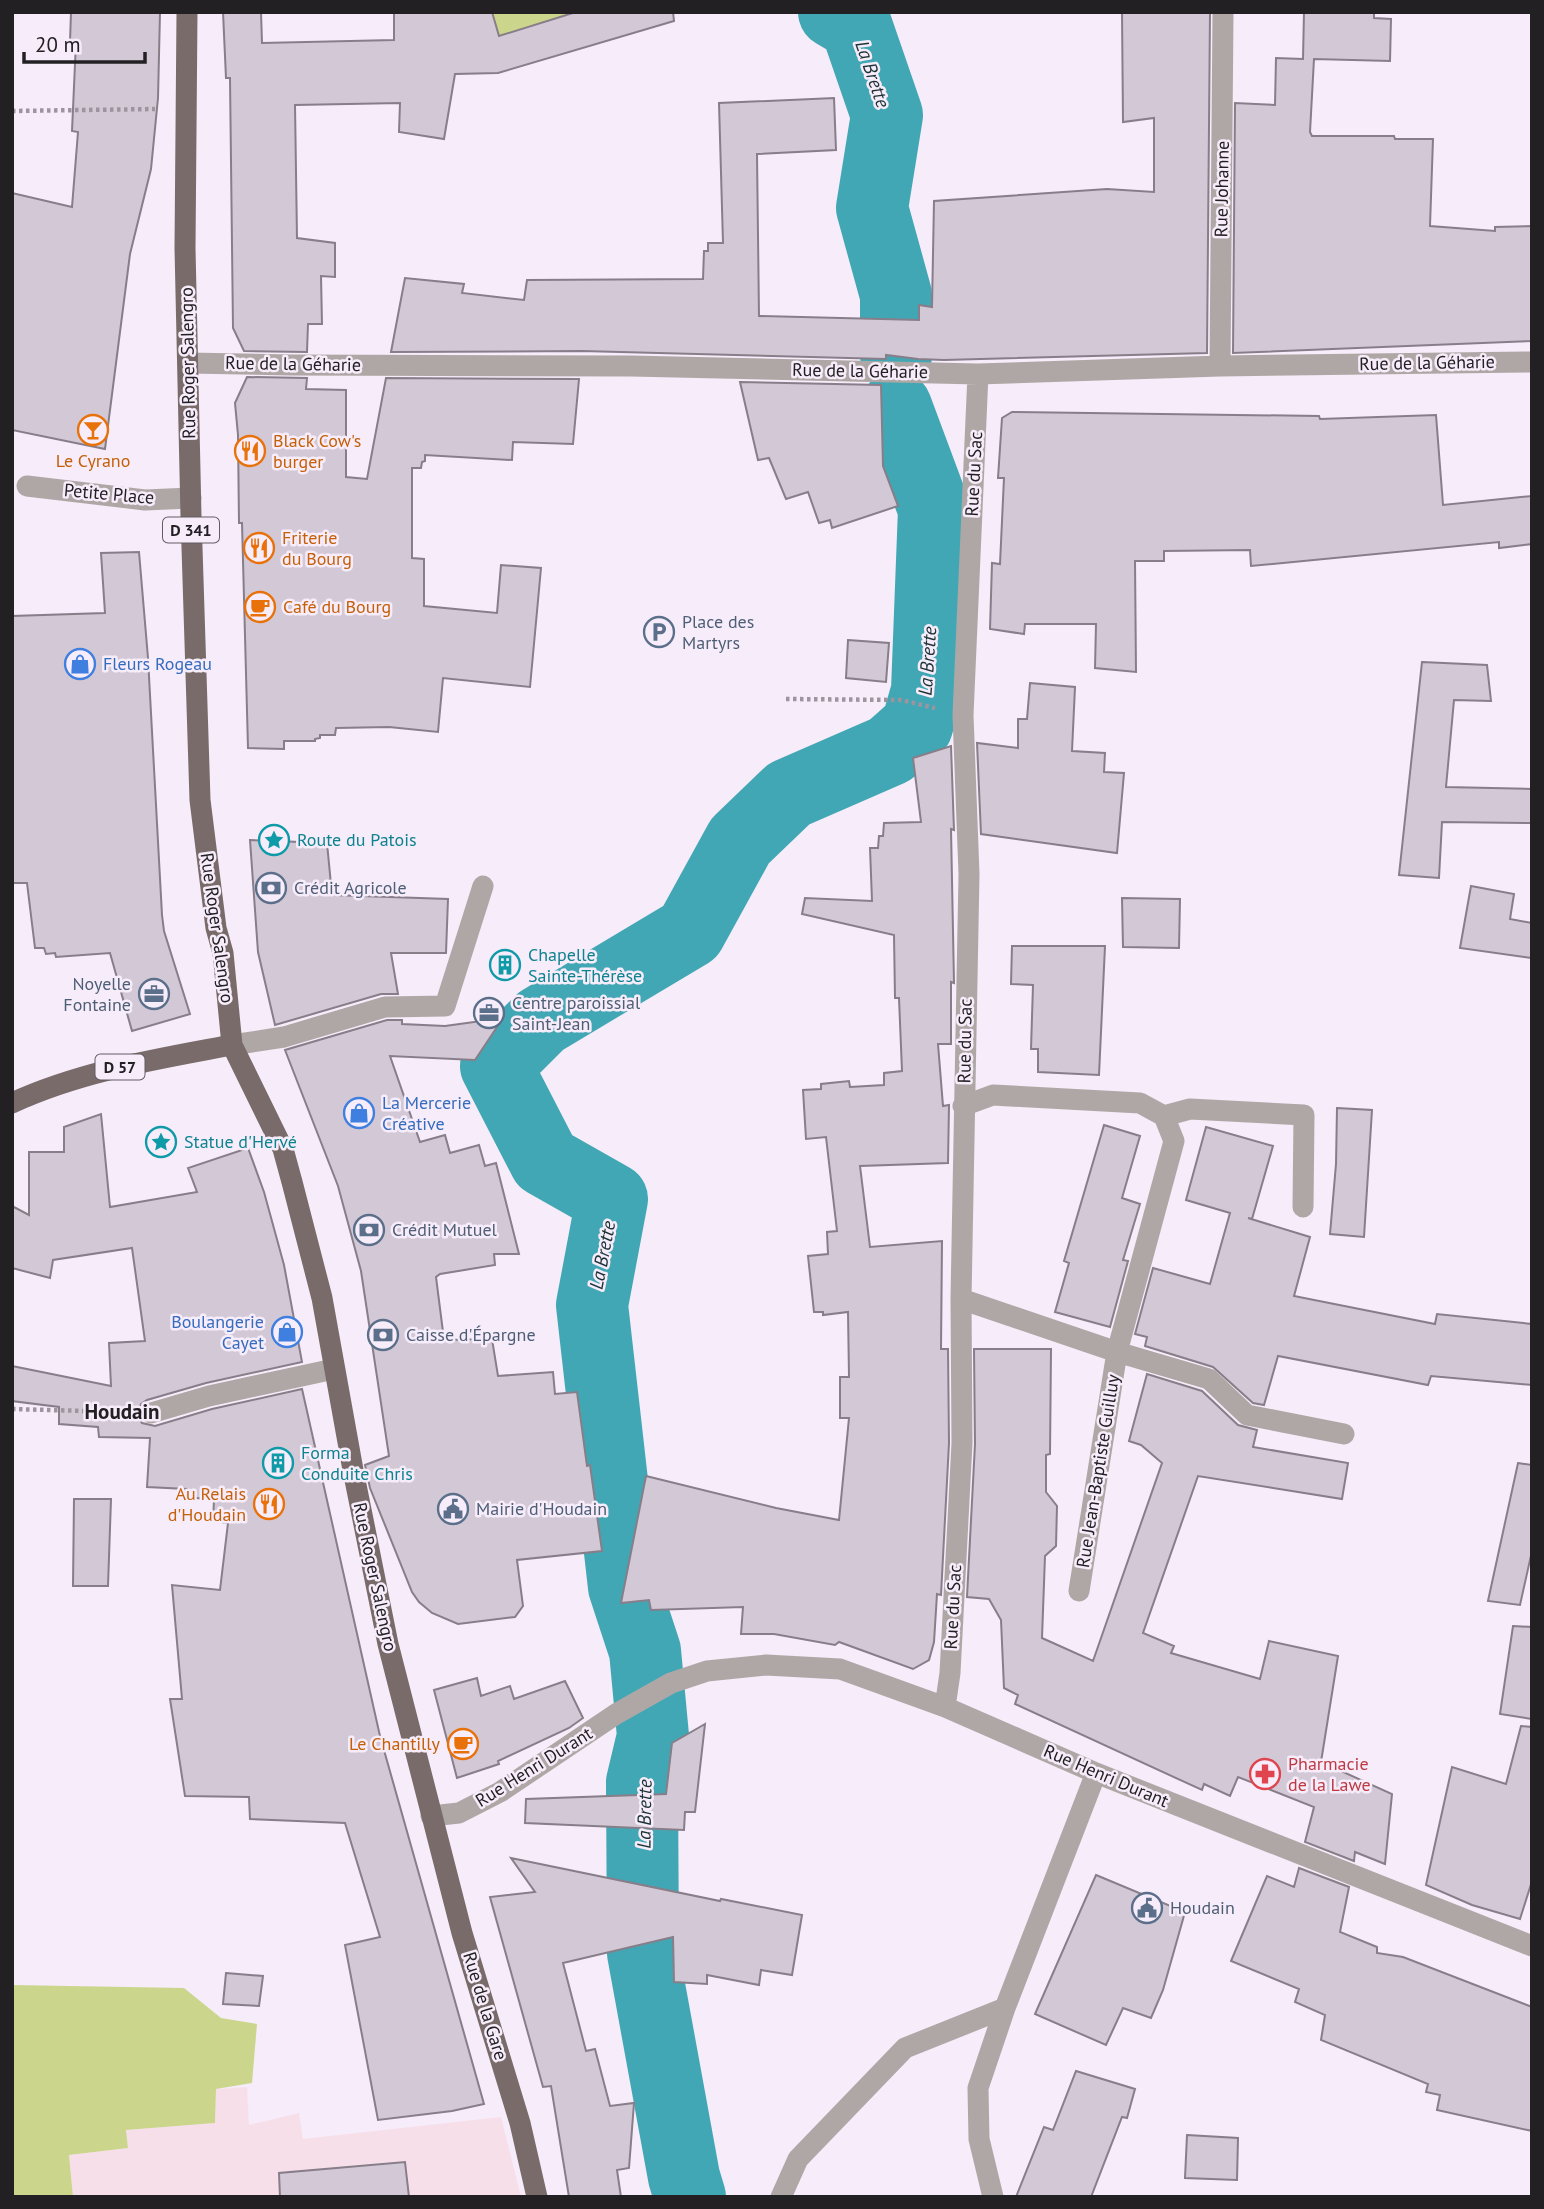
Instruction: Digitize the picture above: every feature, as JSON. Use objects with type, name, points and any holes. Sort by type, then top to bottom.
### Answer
[{"type":"main road","name":"Rue Roger Salengro","points":[[187,12],[185,248],[200,800],[216,928],[223,953],[232,1045],[283,1149],[322,1298],[388,1644],[431,1816]]},
{"type":"main road","name":"D 57","points":[[12,1103],[51,1086],[134,1063],[232,1045]]},
{"type":"main road","name":"Rue de la Gare","points":[[431,1816],[462,1933],[520,2123],[537,2197]]},
{"type":"street","name":"Rue Johanne","points":[[1220,366],[1223,12]]},
{"type":"street","name":"Rue de la Géharie","points":[[188,363],[631,366],[978,374],[1220,366],[1532,362]]},
{"type":"street","name":"Rue du Sac","points":[[945,1707],[950,1673],[962,1443],[963,1106],[969,874],[963,715],[978,374]]},
{"type":"street","name":"Petite Place","points":[[27,486],[145,500],[191,498]]},
{"type":"street","points":[[232,1045],[284,1037],[385,1007],[445,1006],[484,886]]},
{"type":"street","points":[[963,1106],[993,1095],[1140,1103],[1164,1116],[1190,1109],[1304,1115],[1303,1207]]},
{"type":"street","name":"Rue Jean-Baptiste Guilluy","points":[[1079,1591],[1117,1352],[1174,1141],[1164,1116]]},
{"type":"street","name":"Rue Jean-Baptiste Guilluy","points":[[961,1299],[1117,1352],[1209,1379],[1248,1415],[1344,1434]]},
{"type":"street","points":[[151,1413],[209,1396],[334,1369]]},
{"type":"street","name":"Rue Henri Durant","points":[[431,1816],[459,1813],[500,1792],[632,1705],[671,1683],[707,1671],[766,1665],[840,1669],[945,1707],[1096,1773],[1532,1946]]},
{"type":"street","points":[[993,2197],[979,2139],[978,2088],[1005,2008],[1096,1773]]},
{"type":"street","points":[[781,2197],[798,2160],[905,2048],[1005,2008]]},
{"type":"path","points":[[12,111],[150,108],[186,117]]},
{"type":"path","points":[[786,699],[901,700],[937,709]]},
{"type":"path","points":[[12,1409],[151,1413]]},
{"type":"shaded area","points":[[247,2087],[249,2125],[299,2113],[303,2139],[501,2117],[521,2197],[73,2197],[69,2155],[128,2148],[126,2130],[215,2123],[216,2089]]},
{"type":"green space","points":[[492,12],[576,12],[499,36]]},
{"type":"green space","points":[[12,1985],[184,1988],[221,2018],[257,2024],[252,2083],[216,2089],[215,2123],[126,2130],[128,2148],[69,2155],[73,2197],[12,2197]]},
{"type":"building","points":[[71,12],[160,12],[158,98],[151,169],[130,254],[105,449],[12,430],[12,193],[72,207],[78,132],[72,131],[76,42],[70,42]]},
{"type":"building","points":[[223,12],[261,12],[262,43],[394,40],[394,12],[492,12],[499,36],[576,12],[673,12],[674,21],[498,73],[455,74],[444,139],[399,132],[400,103],[295,105],[297,238],[335,243],[335,277],[321,276],[322,324],[308,324],[307,352],[244,351],[233,328],[230,78],[226,78]]},
{"type":"building","points":[[1122,12],[1210,12],[1207,353],[944,360],[886,355],[886,359],[582,351],[391,352],[405,278],[464,284],[462,293],[524,300],[527,280],[703,279],[704,251],[708,251],[708,243],[723,243],[719,103],[834,98],[836,150],[757,154],[759,316],[919,320],[919,305],[932,307],[934,201],[1107,189],[1154,192],[1154,118],[1123,122]]},
{"type":"building","points":[[1304,12],[1374,12],[1374,18],[1391,19],[1390,61],[1314,59],[1310,132],[1312,136],[1433,139],[1430,226],[1495,231],[1495,227],[1532,226],[1532,341],[1233,353],[1235,103],[1275,105],[1276,58],[1303,59]]},
{"type":"building","points":[[247,377],[307,378],[306,389],[346,390],[346,477],[367,479],[386,378],[579,379],[573,444],[513,442],[512,460],[425,455],[421,468],[412,468],[412,558],[424,559],[424,606],[497,613],[501,565],[541,568],[530,687],[443,678],[438,732],[389,727],[336,728],[335,735],[320,735],[315,741],[284,741],[284,749],[248,748],[242,523],[239,523],[235,403]]},
{"type":"building","points":[[740,382],[881,385],[883,466],[898,506],[832,528],[830,520],[819,523],[808,492],[786,499],[769,458],[758,460]]},
{"type":"building","points":[[1012,412],[1319,416],[1320,419],[1436,415],[1443,505],[1532,496],[1532,544],[1499,548],[1499,542],[1251,566],[1250,550],[1164,551],[1164,561],[1135,561],[1136,672],[1095,668],[1096,624],[1025,624],[1024,634],[990,629],[992,563],[1000,564],[1004,478],[998,478],[1002,418]]},
{"type":"building","points":[[139,552],[148,658],[162,915],[164,931],[190,1014],[132,1031],[110,953],[56,957],[55,953],[46,954],[44,948],[35,948],[27,883],[12,883],[12,616],[105,613],[101,553]]},
{"type":"building","points":[[848,640],[889,643],[886,682],[846,678]]},
{"type":"building","points":[[1422,662],[1487,665],[1491,701],[1454,700],[1446,787],[1532,789],[1532,823],[1442,822],[1439,878],[1399,875]]},
{"type":"building","points":[[1030,683],[1075,687],[1072,751],[1105,753],[1104,772],[1124,773],[1117,853],[981,834],[977,743],[1018,748],[1018,719],[1027,719]]},
{"type":"building","points":[[951,746],[954,983],[951,982],[951,1044],[938,1044],[943,1106],[949,1105],[948,1163],[860,1166],[870,1247],[942,1241],[941,1349],[948,1349],[949,1443],[941,1595],[937,1594],[934,1642],[929,1660],[913,1669],[839,1642],[835,1645],[774,1634],[741,1634],[743,1607],[651,1610],[649,1600],[621,1603],[646,1476],[776,1508],[839,1520],[849,1418],[840,1418],[840,1377],[849,1377],[848,1312],[823,1315],[823,1312],[814,1312],[808,1256],[828,1254],[827,1232],[837,1231],[826,1137],[806,1139],[803,1090],[821,1089],[821,1084],[849,1081],[850,1087],[884,1085],[884,1073],[902,1071],[899,998],[895,998],[894,935],[802,914],[805,898],[872,901],[870,848],[878,848],[884,823],[921,822],[913,758]]},
{"type":"building","points":[[250,840],[327,843],[332,895],[448,899],[446,953],[391,953],[398,994],[381,994],[275,1025],[258,952]]},
{"type":"building","points":[[1471,886],[1514,894],[1510,919],[1532,923],[1532,958],[1460,948]]},
{"type":"building","points":[[1122,898],[1180,899],[1179,948],[1123,947]]},
{"type":"building","points":[[1012,946],[1105,946],[1099,1075],[1038,1072],[1038,1049],[1031,1049],[1033,985],[1011,984]]},
{"type":"building","points":[[503,1018],[475,1060],[390,1056],[420,1142],[445,1135],[450,1153],[479,1145],[485,1166],[496,1163],[519,1254],[494,1254],[495,1265],[440,1274],[436,1277],[444,1340],[492,1339],[498,1376],[553,1372],[555,1394],[577,1392],[602,1551],[517,1560],[523,1606],[515,1617],[458,1624],[432,1613],[412,1592],[370,1488],[365,1465],[389,1456],[361,1271],[338,1186],[285,1050],[387,1020],[402,1020],[402,1024],[445,1026]]},
{"type":"building","points":[[1337,1108],[1372,1110],[1364,1237],[1330,1234],[1336,1164]]},
{"type":"building","points":[[101,1114],[110,1207],[197,1192],[188,1168],[248,1148],[264,1192],[284,1265],[302,1362],[206,1383],[147,1400],[141,1404],[138,1416],[142,1423],[155,1426],[212,1409],[302,1389],[380,1736],[484,2104],[452,2111],[378,2120],[345,1945],[380,1937],[345,1823],[250,1819],[249,1797],[185,1796],[170,1699],[182,1699],[172,1585],[220,1590],[228,1523],[213,1521],[214,1500],[188,1497],[187,1489],[147,1487],[150,1438],[99,1437],[98,1427],[59,1424],[59,1407],[12,1401],[12,1366],[111,1386],[109,1343],[145,1341],[132,1248],[53,1260],[50,1278],[12,1268],[12,1206],[29,1215],[29,1152],[64,1152],[64,1127]]},
{"type":"building","points":[[1104,1125],[1140,1136],[1122,1198],[1140,1204],[1123,1260],[1128,1261],[1110,1327],[1055,1312],[1069,1263],[1064,1261]]},
{"type":"building","points":[[1206,1127],[1273,1146],[1252,1219],[1248,1218],[1310,1237],[1294,1296],[1435,1324],[1437,1314],[1532,1324],[1532,1385],[1431,1376],[1428,1385],[1278,1356],[1264,1405],[1253,1403],[1213,1367],[1145,1346],[1147,1337],[1135,1334],[1153,1268],[1210,1284],[1230,1213],[1186,1200]]},
{"type":"building","points":[[974,1349],[1051,1349],[1050,1454],[1046,1455],[1046,1492],[1057,1506],[1056,1546],[1045,1556],[1042,1638],[1093,1661],[1162,1463],[1141,1445],[1129,1441],[1147,1374],[1202,1391],[1238,1425],[1257,1430],[1253,1447],[1348,1463],[1342,1499],[1198,1476],[1143,1633],[1174,1646],[1171,1653],[1260,1679],[1269,1641],[1338,1656],[1321,1762],[1392,1794],[1385,1864],[1355,1852],[1354,1861],[1305,1842],[1314,1807],[1238,1777],[1230,1796],[1204,1784],[1202,1790],[1015,1704],[1018,1695],[1004,1688],[1001,1620],[989,1599],[967,1597],[975,1444]]},
{"type":"building","points":[[1518,1463],[1532,1465],[1532,1551],[1520,1605],[1488,1601]]},
{"type":"building","points":[[74,1499],[111,1499],[108,1586],[73,1586]]},
{"type":"building","points":[[1513,1626],[1532,1627],[1532,1719],[1500,1714]]},
{"type":"building","points":[[477,1678],[481,1696],[510,1686],[514,1699],[565,1681],[583,1718],[569,1728],[498,1761],[499,1764],[457,1778],[434,1690]]},
{"type":"building","points":[[705,1724],[695,1812],[685,1812],[684,1830],[525,1823],[526,1799],[666,1794],[672,1743]]},
{"type":"building","points":[[1521,1726],[1532,1727],[1532,1881],[1520,1919],[1472,1905],[1426,1885],[1452,1767],[1506,1784]]},
{"type":"building","points":[[511,1858],[802,1915],[792,1975],[761,1970],[759,1985],[707,1975],[707,1984],[674,1982],[673,1937],[563,1963],[586,2051],[595,2049],[610,2106],[634,2103],[629,2168],[617,2170],[621,2197],[569,2197],[551,2086],[543,2087],[490,1897],[535,1892]]},
{"type":"building","points":[[1299,1868],[1349,1887],[1340,1932],[1377,1947],[1377,1953],[1403,1957],[1532,2007],[1532,2131],[1437,2110],[1440,2095],[1426,2092],[1428,2084],[1321,2040],[1325,2015],[1295,2002],[1299,1989],[1231,1961],[1267,1876],[1294,1887]]},
{"type":"building","points":[[1096,1875],[1185,1912],[1163,1990],[1151,2018],[1123,2008],[1106,2045],[1035,2014]]},
{"type":"building","points":[[226,1973],[263,1976],[259,2006],[223,2004]]},
{"type":"building","points":[[1076,2071],[1135,2089],[1127,2118],[1122,2117],[1091,2197],[1016,2197],[1044,2127],[1053,2130]]},
{"type":"building","points":[[1187,2135],[1238,2138],[1237,2180],[1185,2178]]},
{"type":"building","points":[[405,2162],[409,2197],[280,2197],[279,2173]]},
{"type":"waterway","name":"La Brette","points":[[834,12],[856,25],[887,115],[872,208],[896,295],[896,356]]},
{"type":"waterway","name":"La Brette","points":[[690,2197],[684,2177],[643,1953],[642,1782],[653,1736],[645,1651],[624,1587],[592,1305],[612,1199],[545,1161],[496,1066],[541,1021],[690,932],[740,841],[789,794],[890,750],[917,726],[927,691],[934,509],[896,407]]},
{"type":"place","name":"Le Cyrano","points":[[93,430]]},
{"type":"place","name":"Black Cow's burger","points":[[250,451]]},
{"type":"place","name":"Friterie du Bourg","points":[[259,548]]},
{"type":"place","name":"Café du Bourg","points":[[260,607]]},
{"type":"place","name":"Place des Martyrs","points":[[659,632]]},
{"type":"place","name":"Fleurs Rogeau","points":[[80,664]]},
{"type":"place","name":"Route du Patois","points":[[274,840]]},
{"type":"place","name":"Crédit Agricole","points":[[271,888]]},
{"type":"place","name":"Chapelle Sainte-Thérèse","points":[[505,965]]},
{"type":"place","name":"Noyelle Fontaine","points":[[154,994]]},
{"type":"place","name":"Centre paroissial Saint-Jean","points":[[489,1013]]},
{"type":"place","name":"La Mercerie Créative","points":[[359,1113]]},
{"type":"place","name":"Statue d'Hervé","points":[[161,1142]]},
{"type":"place","name":"Crédit Mutuel","points":[[369,1230]]},
{"type":"place","name":"Boulangerie Cayet","points":[[287,1332]]},
{"type":"place","name":"Caisse d'Épargne","points":[[383,1335]]},
{"type":"place","name":"Forma Conduite Chris","points":[[278,1463]]},
{"type":"place","name":"Au Relais d'Houdain","points":[[269,1504]]},
{"type":"place","name":"Mairie d'Houdain","points":[[453,1509]]},
{"type":"place","name":"Le Chantilly","points":[[463,1744]]},
{"type":"place","name":"Pharmacie de la Lawe","points":[[1265,1774]]},
{"type":"place","name":"Houdain","points":[[1147,1908]]},
{"type":"district","name":"Houdain","points":[[122,1412]]}]
